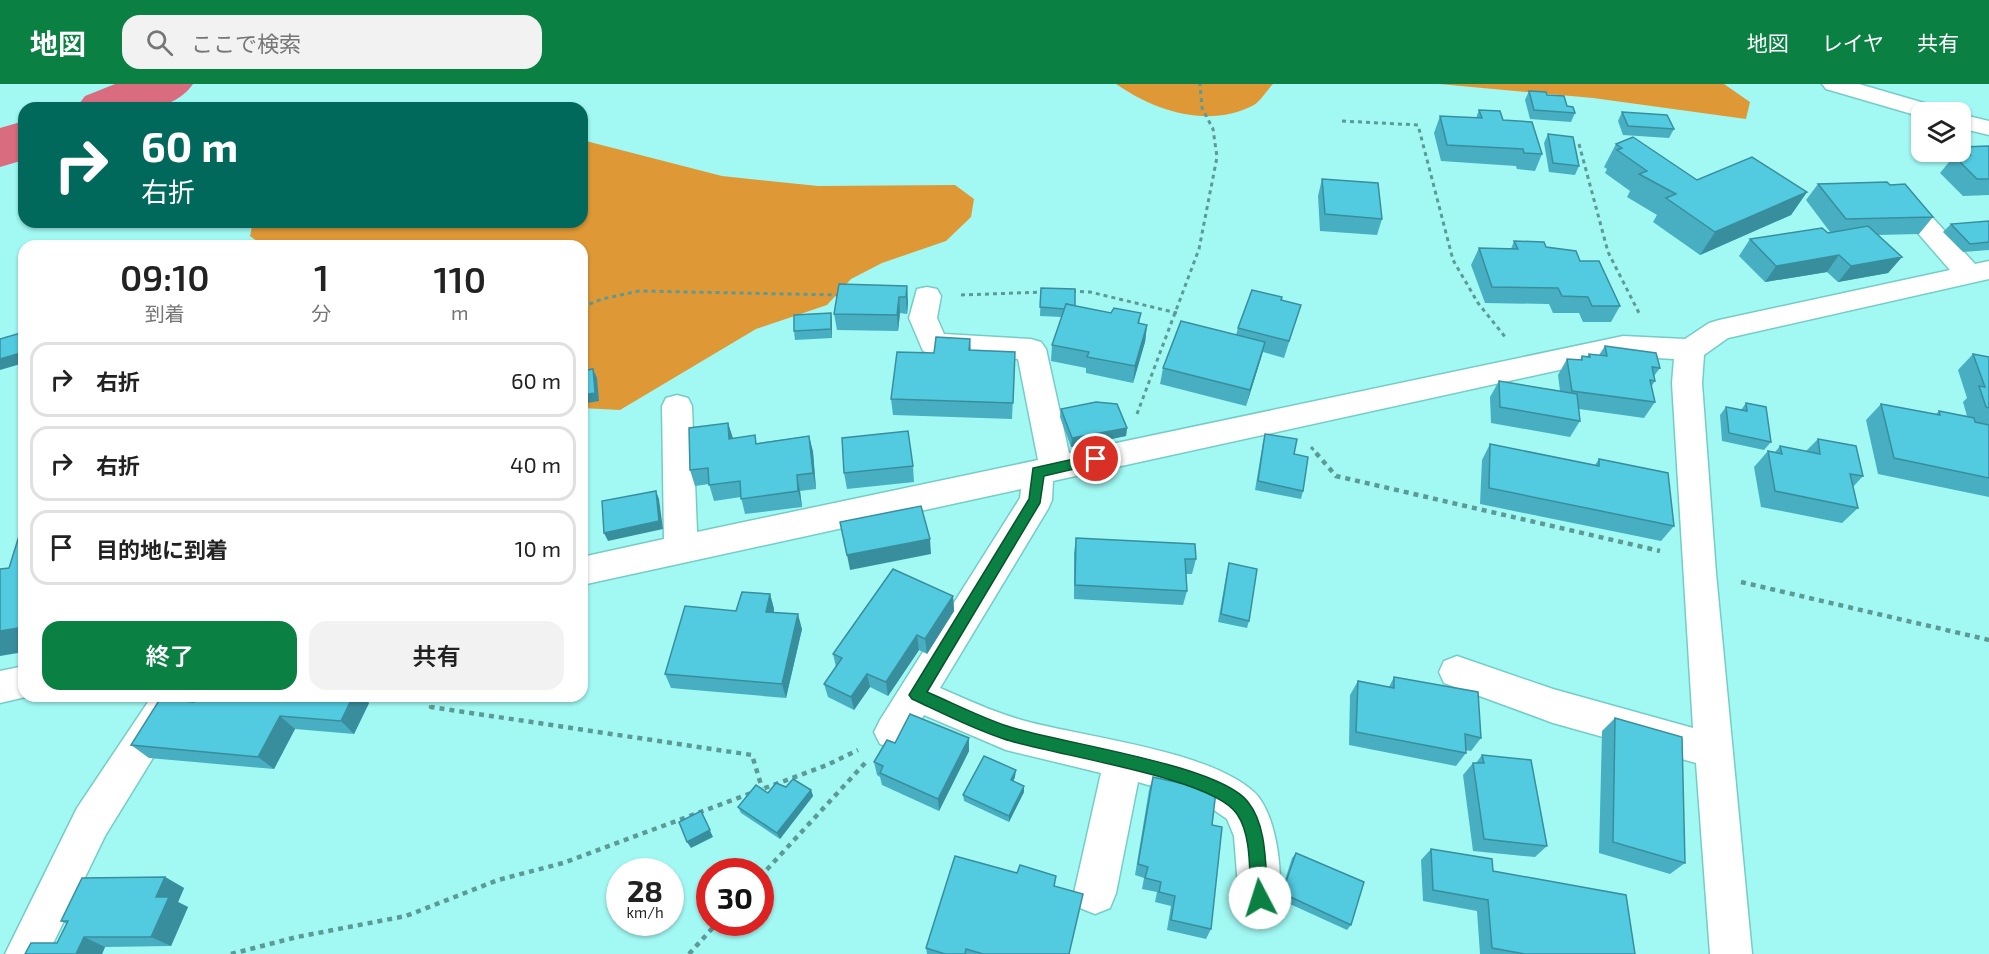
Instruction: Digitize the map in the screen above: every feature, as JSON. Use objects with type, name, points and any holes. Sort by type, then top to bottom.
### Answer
[{"type":"street","points":[[1834,84],[1911,106]]},
{"type":"street","points":[[1902,200],[1979,272]]},
{"type":"street","points":[[588,570],[1623,346],[1676,349],[1719,330],[1979,272]]},
{"type":"street","points":[[893,732],[1036,500],[1047,470],[1031,349],[933,344],[923,318],[927,296]]},
{"type":"street","points":[[1676,349],[1687,383],[1699,566],[1731,954]]},
{"type":"street","points":[[677,406],[681,551]]},
{"type":"street","points":[[1456,672],[1553,706],[1714,751]]},
{"type":"street","points":[[0,687],[18,683]]},
{"type":"street","points":[[917,695],[1005,733],[1180,775],[1220,791],[1242,806],[1254,832],[1260,898]]},
{"type":"street","points":[[26,954],[91,822],[169,702]]},
{"type":"street","points":[[1095,892],[1124,762]]},
{"type":"path","points":[[1136,451],[1137,413],[1177,313],[1199,249],[1217,157],[1213,129],[1202,108],[1200,84]]},
{"type":"path","points":[[1342,121],[1418,125],[1453,260],[1478,303],[1529,366]]},
{"type":"path","points":[[1579,144],[1595,215],[1611,263],[1635,308],[1676,349]]},
{"type":"path","points":[[588,305],[603,298],[639,291],[844,295]]},
{"type":"path","points":[[927,296],[1054,291]]},
{"type":"path","points":[[1065,291],[1090,292],[1177,313]]},
{"type":"path","points":[[1288,418],[1335,476],[1989,640]]},
{"type":"path","points":[[432,702],[431,707],[752,755],[762,788]]},
{"type":"path","points":[[231,954],[297,937],[406,916],[498,880],[563,863],[828,765],[893,732]]},
{"type":"path","points":[[774,862],[893,732]]},
{"type":"path","points":[[689,954],[705,936]]},
{"type":"shaded area","points":[[1116,84],[1273,84],[1254,105],[1219,116],[1201,116],[1165,109],[1131,94]]},
{"type":"shaded area","points":[[1439,84],[1724,84],[1750,102],[1746,119],[1593,98]]},
{"type":"shaded area","points":[[588,142],[722,176],[818,186],[955,185],[974,199],[971,217],[946,241],[882,263],[851,279],[827,305],[756,329],[620,410],[588,408],[588,240],[255,240],[250,236],[252,228],[588,228]]},
{"type":"building","points":[[1529,91],[1564,96],[1567,106],[1573,107],[1575,113],[1534,110]]},
{"type":"building","points":[[1479,110],[1500,111],[1503,120],[1532,122],[1542,154],[1524,153],[1523,149],[1447,145],[1440,116],[1482,118]]},
{"type":"building","points":[[1622,112],[1667,115],[1674,129],[1628,126]]},
{"type":"building","points":[[1548,134],[1573,137],[1579,166],[1553,163]]},
{"type":"building","points":[[1633,137],[1697,180],[1752,157],[1807,192],[1715,232],[1666,198],[1676,194],[1639,174],[1647,171],[1617,150],[1622,148],[1616,144]]},
{"type":"building","points":[[1989,146],[1989,179],[1977,179],[1960,162],[1971,162],[1971,147]]},
{"type":"building","points":[[1322,179],[1378,183],[1382,219],[1325,214]]},
{"type":"building","points":[[1887,182],[1890,185],[1905,184],[1933,217],[1846,219],[1818,184]]},
{"type":"building","points":[[1989,221],[1989,242],[1970,244],[1951,224]]},
{"type":"building","points":[[1868,226],[1902,257],[1851,266],[1839,255],[1776,266],[1750,239],[1822,228],[1828,233]]},
{"type":"building","points":[[1514,241],[1544,242],[1546,247],[1576,251],[1580,261],[1599,261],[1620,306],[1592,306],[1588,297],[1562,296],[1558,288],[1492,287],[1479,248],[1518,249]]},
{"type":"building","points":[[839,284],[907,286],[906,297],[899,297],[897,315],[834,314]]},
{"type":"building","points":[[1041,288],[1075,289],[1075,306],[1066,304],[1065,309],[1040,307]]},
{"type":"building","points":[[1252,290],[1282,297],[1281,300],[1301,305],[1289,341],[1238,328]]},
{"type":"building","points":[[1066,304],[1111,313],[1114,308],[1141,313],[1138,323],[1147,325],[1135,366],[1087,357],[1089,352],[1052,345]]},
{"type":"building","points":[[831,313],[831,329],[794,331],[794,315]]},
{"type":"building","points":[[1181,321],[1265,342],[1250,390],[1163,368]]},
{"type":"building","points":[[18,334],[18,354],[0,359],[0,339]]},
{"type":"building","points":[[936,337],[970,339],[969,350],[1015,352],[1013,403],[891,399],[897,352],[934,353]]},
{"type":"building","points":[[1605,346],[1656,353],[1660,368],[1652,367],[1655,381],[1650,380],[1655,402],[1572,391],[1567,359],[1582,360],[1582,356],[1590,357],[1589,354],[1607,356]]},
{"type":"building","points":[[1973,354],[1989,357],[1989,408],[1986,407],[1979,386],[1985,387]]},
{"type":"building","points":[[593,369],[595,393],[588,394],[588,370]]},
{"type":"building","points":[[1499,381],[1577,394],[1580,421],[1500,407]]},
{"type":"building","points":[[1096,402],[1117,404],[1127,428],[1072,438],[1061,409]]},
{"type":"building","points":[[1746,403],[1766,407],[1771,442],[1729,433],[1726,407],[1747,411]]},
{"type":"building","points":[[1881,404],[1940,415],[1939,411],[1974,418],[1975,422],[1989,425],[1989,478],[1894,458]]},
{"type":"building","points":[[728,423],[729,439],[755,435],[756,444],[809,436],[813,473],[797,475],[798,491],[741,499],[740,481],[709,485],[708,468],[690,470],[689,428]]},
{"type":"building","points":[[908,431],[913,466],[844,473],[842,438]]},
{"type":"building","points":[[1265,434],[1297,439],[1294,454],[1308,457],[1303,491],[1258,481]]},
{"type":"building","points":[[1818,439],[1856,446],[1863,476],[1850,474],[1858,508],[1775,491],[1768,451],[1782,454],[1780,446],[1820,454]]},
{"type":"building","points":[[1490,444],[1599,466],[1599,459],[1668,473],[1674,526],[1489,488]]},
{"type":"building","points":[[656,491],[659,521],[604,533],[602,501]]},
{"type":"building","points":[[921,506],[930,539],[847,555],[840,522]]},
{"type":"building","points":[[1076,538],[1195,544],[1196,559],[1185,559],[1187,591],[1075,585]]},
{"type":"building","points":[[18,539],[18,628],[0,631],[0,569],[9,568]]},
{"type":"building","points":[[1229,563],[1257,569],[1249,621],[1221,614]]},
{"type":"building","points":[[893,569],[953,596],[925,639],[917,635],[886,682],[867,674],[851,697],[824,684],[842,658],[833,654]]},
{"type":"building","points":[[742,592],[770,594],[766,612],[798,614],[782,684],[665,674],[685,606],[736,611]]},
{"type":"building","points":[[1394,677],[1478,692],[1481,738],[1465,734],[1466,753],[1356,732],[1358,681],[1394,688]]},
{"type":"building","points":[[158,702],[350,702],[341,721],[280,716],[258,757],[131,745]]},
{"type":"building","points":[[910,714],[969,738],[938,799],[880,773],[883,766],[874,762],[887,740],[895,743]]},
{"type":"building","points":[[1615,718],[1682,737],[1685,863],[1613,842]]},
{"type":"building","points":[[1482,755],[1531,760],[1547,846],[1484,839],[1473,763],[1484,763]]},
{"type":"building","points":[[984,756],[1016,770],[1011,780],[1024,786],[1009,816],[963,795]]},
{"type":"building","points":[[1153,777],[1216,791],[1212,825],[1222,827],[1211,929],[1171,920],[1175,896],[1159,892],[1161,882],[1145,878],[1148,867],[1138,864]]},
{"type":"building","points":[[793,779],[811,790],[777,833],[738,807],[756,785],[768,793],[776,783],[786,787]]},
{"type":"building","points":[[701,811],[710,830],[687,842],[679,822]]},
{"type":"building","points":[[1431,849],[1492,859],[1493,871],[1626,895],[1635,954],[1525,954],[1492,948],[1488,900],[1433,890]]},
{"type":"building","points":[[1296,853],[1364,882],[1351,925],[1282,893]]},
{"type":"building","points":[[955,856],[1017,873],[1020,865],[1056,876],[1054,886],[1083,894],[1069,954],[983,954],[966,949],[965,954],[945,954],[926,948]]},
{"type":"building","points":[[165,877],[156,897],[169,897],[151,937],[84,937],[76,954],[25,954],[31,943],[57,943],[68,921],[61,921],[82,878]]},
{"type":"waterway","points":[[120,102],[165,84]]},
{"type":"waterway","points":[[0,149],[18,142]]},
{"type":"route","points":[[1096,459],[1038,472],[1036,500],[917,695],[1005,733],[1180,775],[1220,791],[1242,806],[1254,832],[1260,898]]}]
